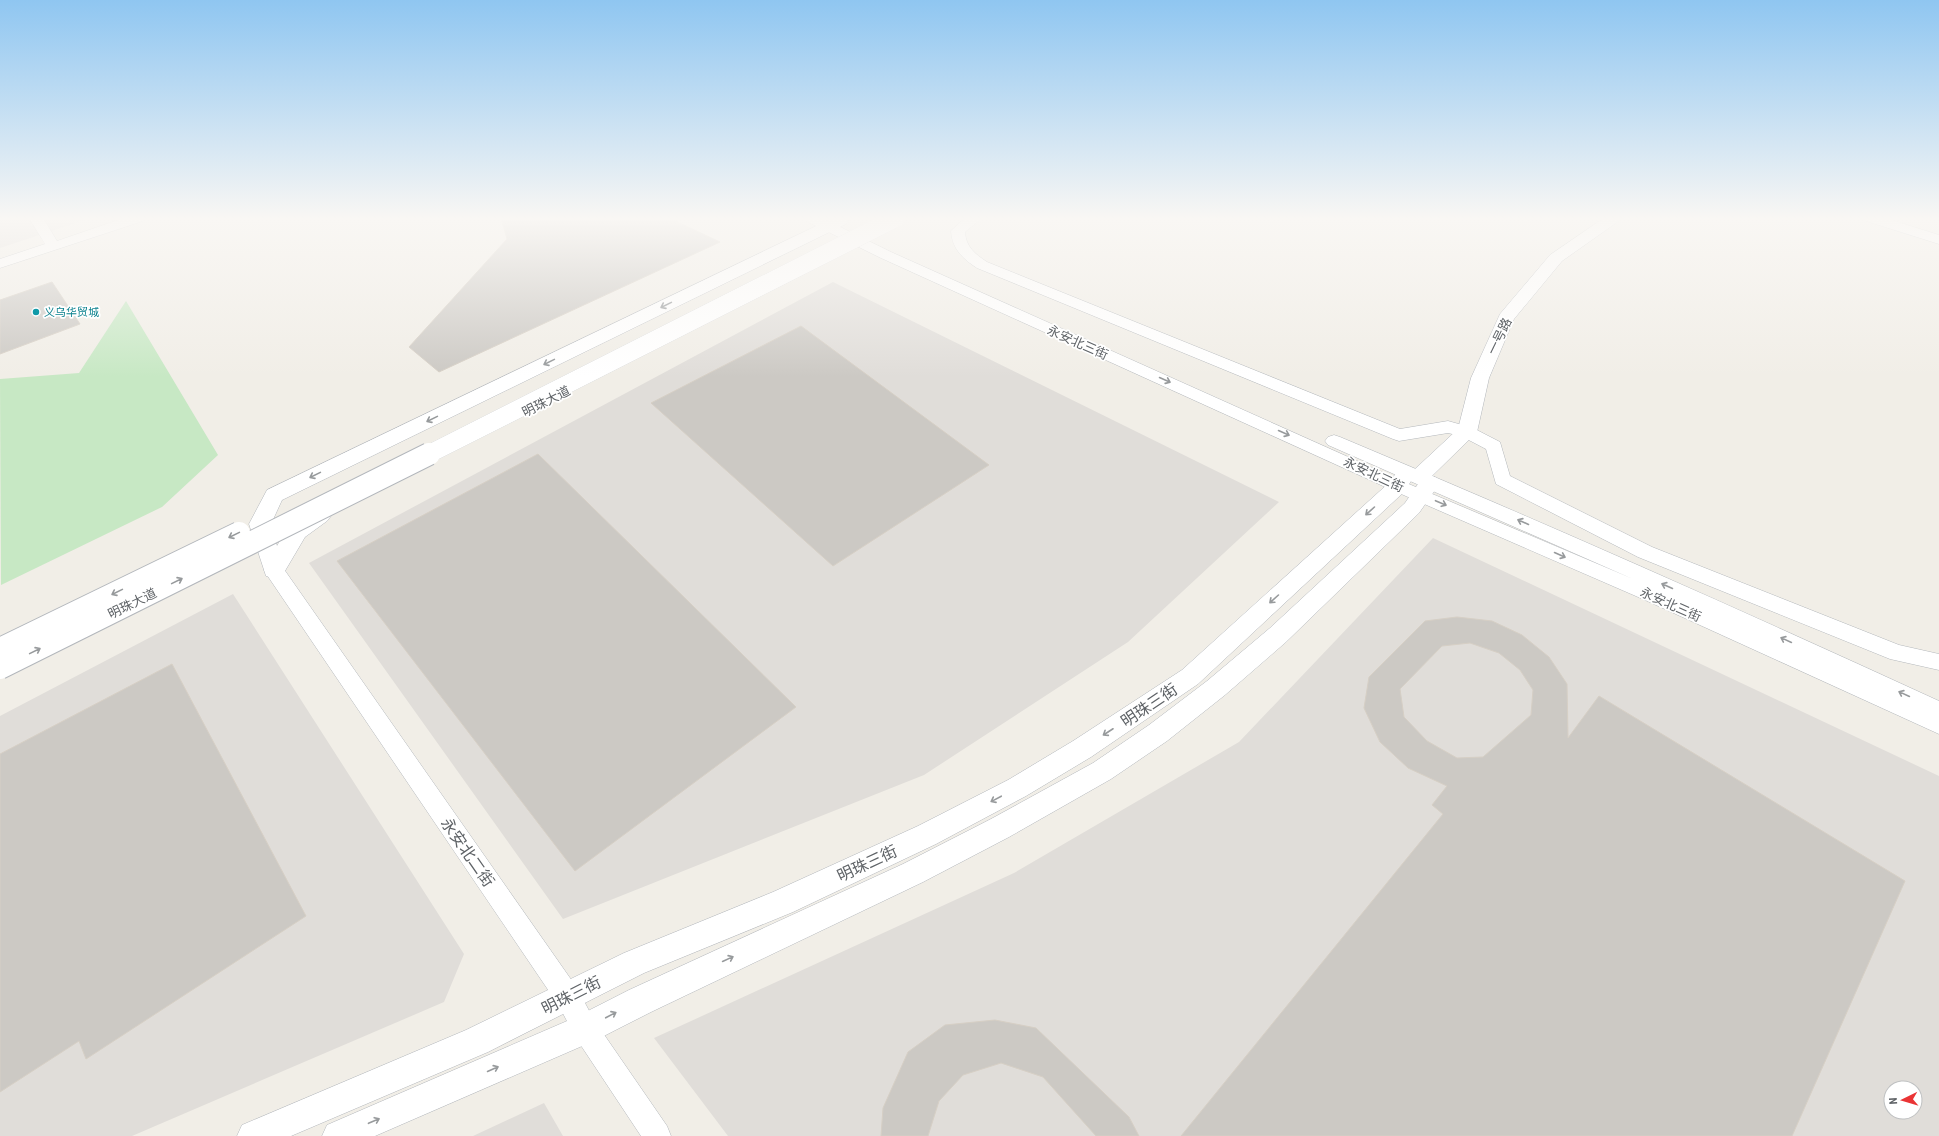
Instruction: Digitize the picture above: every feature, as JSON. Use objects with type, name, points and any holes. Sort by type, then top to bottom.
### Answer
[{"type":"street","points":[[274,570],[260,524],[274,495],[733,271]]},
{"type":"street","name":"明珠大道","points":[[0,649],[781,271]]},
{"type":"street","name":"明珠大道","points":[[274,570],[297,531],[322,514],[787,271]]},
{"type":"street","name":"明珠大道","points":[[0,668],[310,515],[791,271]]},
{"type":"street","name":"永安北三街","points":[[921,271],[1415,483],[1659,598],[1939,725]]},
{"type":"street","points":[[997,271],[1399,435],[1448,427],[1467,432],[1494,446],[1502,480],[1645,552],[1897,654],[1939,662]]},
{"type":"street","name":"一号路","points":[[1467,432],[1480,378],[1506,318],[1545,271]]},
{"type":"street","points":[[1415,483],[1467,432]]},
{"type":"street","name":"永安北三街","points":[[1415,483],[1471,500],[1704,602],[1939,710]]},
{"type":"street","name":"明珠三街","points":[[253,1136],[466,1046],[568,997],[634,963],[782,902],[927,835],[1017,788],[1082,749],[1190,677],[1415,483]]},
{"type":"street","name":"明珠三街","points":[[338,1136],[586,1029],[640,1001],[913,874],[1006,825],[1102,771],[1158,733],[1216,688],[1278,635],[1412,508],[1415,483]]},
{"type":"street","name":"永安北二街","points":[[274,570],[568,997],[586,1029],[657,1136]]},
{"type":"shaded area","points":[[833,282],[1279,502],[1128,642],[924,775],[563,919],[309,563]]},
{"type":"shaded area","points":[[1433,538],[1939,776],[1939,1136],[728,1136],[654,1038],[1014,873],[1239,742]]},
{"type":"shaded area","points":[[233,594],[464,954],[444,1002],[132,1136],[0,1136],[0,716]]},
{"type":"shaded area","points":[[544,1103],[563,1136],[473,1136]]},
{"type":"green space","points":[[126,301],[218,455],[162,507],[1,585],[0,379],[79,373]]},
{"type":"building","points":[[478,271],[657,271],[439,372],[409,347]]},
{"type":"building","name":"义乌华贸城","points":[[52,282],[80,324],[0,354],[0,300]]},
{"type":"building","points":[[801,326],[989,465],[833,566],[651,403]]},
{"type":"building","points":[[538,454],[796,707],[575,871],[337,561]]},
{"type":"building","points":[[1457,617],[1492,621],[1522,635],[1549,657],[1567,684],[1568,738],[1599,696],[1905,881],[1792,1136],[1181,1136],[1443,814],[1432,805],[1447,786],[1408,768],[1380,742],[1364,708],[1369,677],[1425,621]],"holes":[[[1470,643],[1499,653],[1520,670],[1533,690],[1531,715],[1483,757],[1457,758],[1427,741],[1404,717],[1400,689],[1442,646]]]},
{"type":"building","points":[[172,664],[306,916],[86,1059],[79,1041],[0,1092],[0,754]]},
{"type":"building","points":[[995,1020],[1036,1028],[1129,1117],[1139,1136],[1096,1136],[1043,1077],[1001,1063],[963,1075],[939,1101],[928,1136],[881,1136],[883,1108],[908,1052],[945,1025]]},
{"type":"place","name":"义乌华贸城","points":[[36,312]]}]
